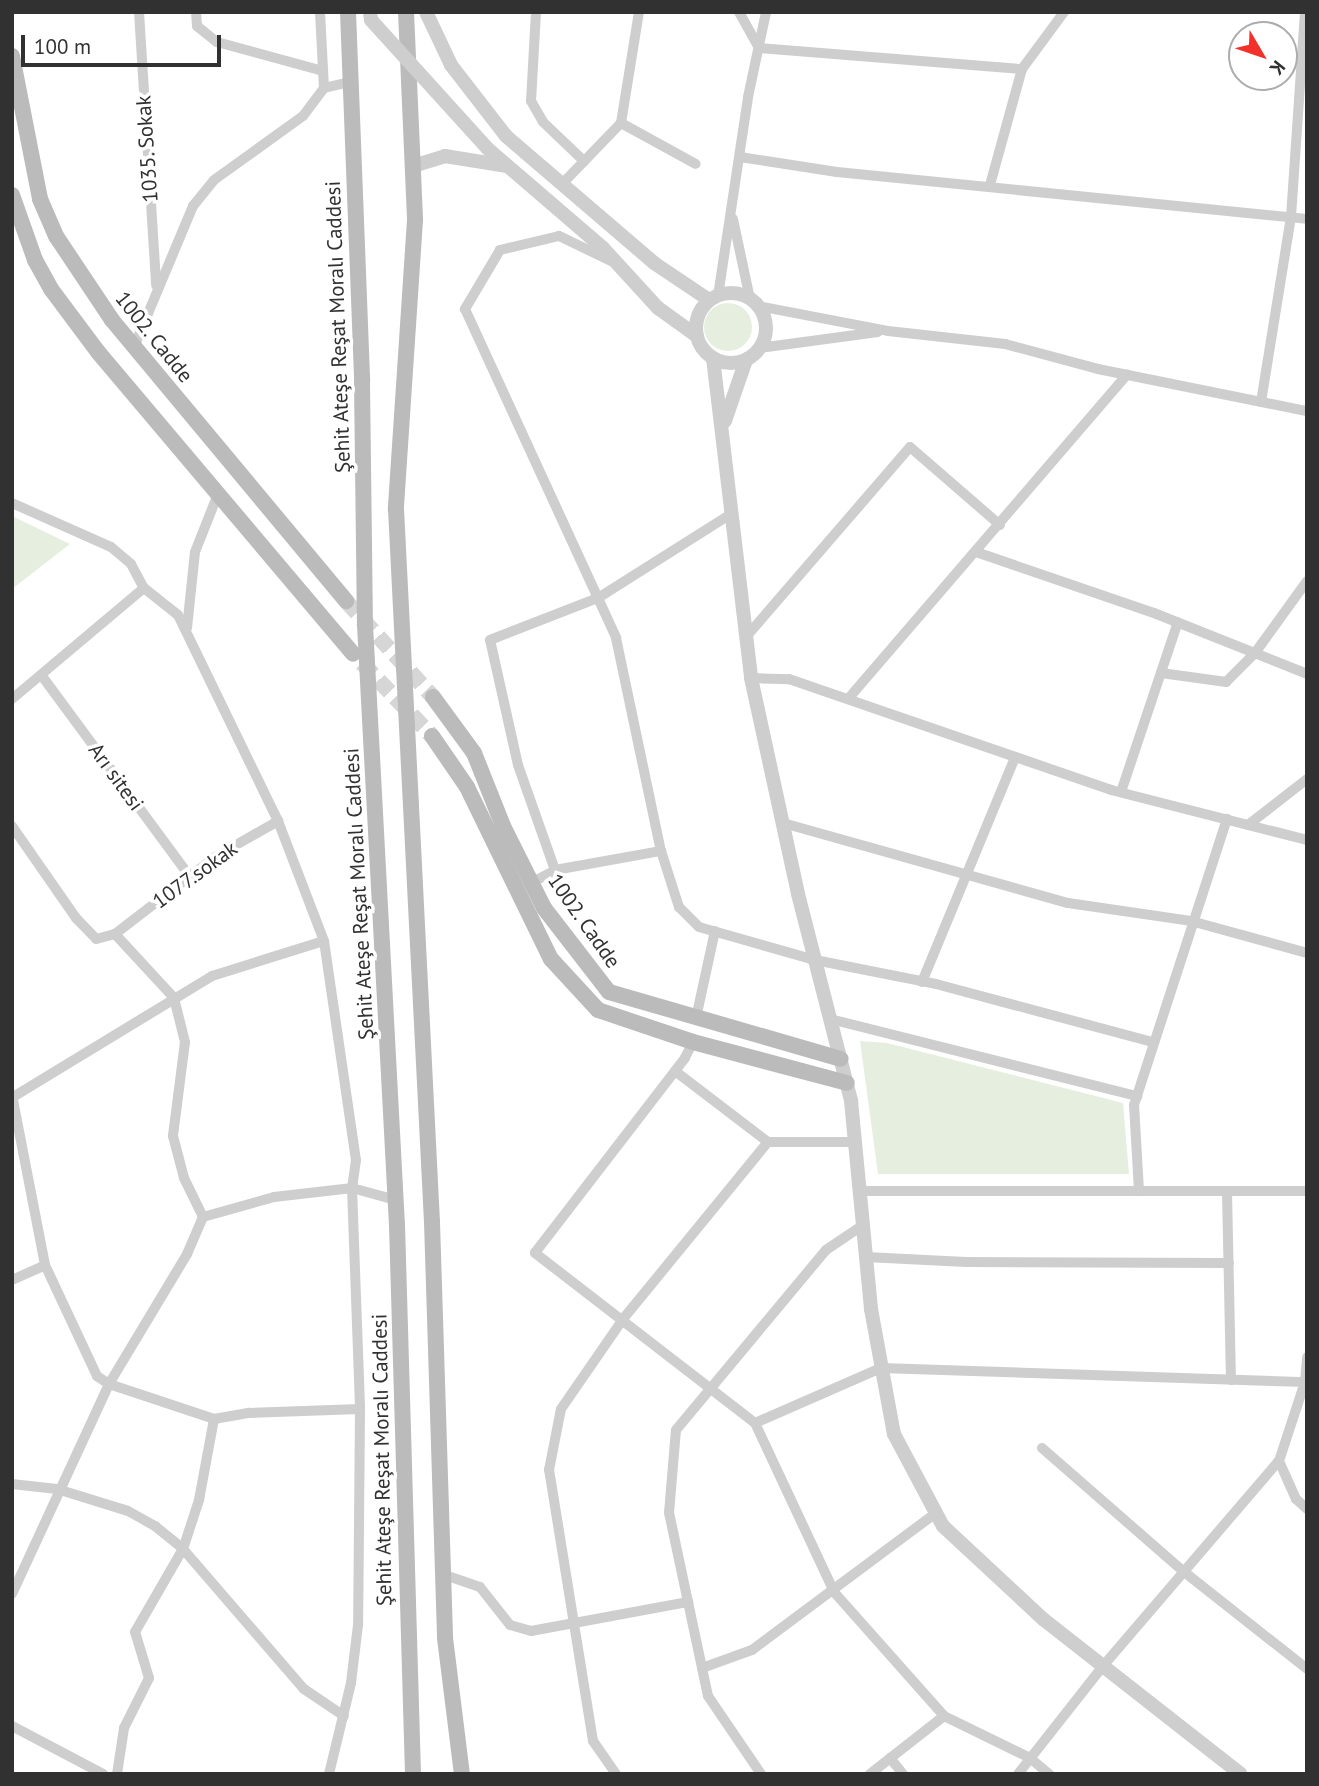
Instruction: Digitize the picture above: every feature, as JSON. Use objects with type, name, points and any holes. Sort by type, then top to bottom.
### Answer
[{"type":"main road","name":"Şehit Ateşe Reşat Moralı Caddesi","points":[[348,12],[365,625],[396,1200],[414,1774]]},
{"type":"main road","points":[[406,12],[415,220],[396,509],[432,1222],[442,1574],[462,1774]]},
{"type":"main road","name":"1002. Cadde","points":[[12,56],[40,199],[82,278],[134,347],[346,601]]},
{"type":"main road","points":[[12,195],[35,260],[51,289],[111,367],[353,654]]},
{"type":"main road","points":[[111,367],[134,347]]},
{"type":"main road","points":[[218,494],[240,474]]},
{"type":"main road","name":"1002. Cadde","points":[[433,697],[474,753],[551,960],[598,1010],[692,1042],[847,1083]]},
{"type":"main road","name":"1002. Cadde","points":[[432,736],[467,787],[524,886],[609,992],[841,1059]]},
{"type":"main road","points":[[692,1042],[696,1018]]},
{"type":"street","name":"1035. Sokak","points":[[139,12],[156,286]]},
{"type":"street","points":[[196,12],[197,26],[218,42],[323,71]]},
{"type":"street","points":[[320,12],[324,88]]},
{"type":"street","points":[[370,12],[370,20],[488,149],[617,264],[658,308],[697,336],[713,358],[724,426],[731,514],[751,678],[815,960],[847,1083],[866,1257],[881,1368],[894,1434],[943,1526],[1043,1619],[1241,1774]]},
{"type":"street","points":[[426,12],[451,65],[506,136],[654,263],[714,298],[729,293],[754,303],[888,331],[1005,344],[1127,375],[1307,411]]},
{"type":"street","points":[[536,12],[531,101],[543,122],[583,161]]},
{"type":"street","points":[[562,184],[621,123],[639,12]]},
{"type":"street","points":[[739,12],[759,48]]},
{"type":"street","points":[[697,336],[698,316],[714,298],[732,212],[766,12]]},
{"type":"street","points":[[990,185],[1022,69],[1063,12]]},
{"type":"street","points":[[1261,401],[1291,217],[1302,99],[1305,12]]},
{"type":"street","points":[[759,48],[1022,69]]},
{"type":"street","points":[[134,347],[156,286],[193,206],[214,180],[303,116],[324,88],[350,82]]},
{"type":"street","points":[[621,123],[696,164]]},
{"type":"street","points":[[413,166],[445,156],[508,166]]},
{"type":"street","points":[[740,157],[837,172],[990,185],[1307,219]]},
{"type":"street","points":[[724,426],[746,360],[759,348],[765,327],[754,303],[732,212]]},
{"type":"street","points":[[617,264],[559,236],[500,250],[465,309],[616,638],[661,851],[679,907],[699,927],[815,960],[922,982],[1153,1042]]},
{"type":"street","points":[[759,348],[888,331]]},
{"type":"street","points":[[713,358],[723,362],[746,360]]},
{"type":"street","points":[[848,699],[1127,375]]},
{"type":"street","points":[[746,638],[910,447],[1000,525]]},
{"type":"street","points":[[187,628],[195,552],[218,494]]},
{"type":"street","points":[[12,503],[111,547],[131,564],[144,588],[187,628],[278,821],[324,941],[356,1160],[352,1188],[360,1409],[358,1625],[344,1716],[329,1774]]},
{"type":"street","points":[[555,870],[518,765],[490,640],[598,598],[731,514]]},
{"type":"street","points":[[976,552],[1178,622],[1307,674]]},
{"type":"street","points":[[1161,673],[1226,682],[1255,653],[1307,581]]},
{"type":"street","points":[[12,699],[144,588]]},
{"type":"street","points":[[1121,792],[1178,622]]},
{"type":"street","name":"Arı sitesi","points":[[42,676],[190,877]]},
{"type":"street","points":[[751,678],[789,679],[1121,792],[1307,840]]},
{"type":"street","points":[[922,982],[1016,757]]},
{"type":"street","points":[[1248,825],[1307,779]]},
{"type":"street","points":[[1139,1191],[1137,1096],[1191,921],[1227,819]]},
{"type":"street","name":"1077.sokak","points":[[115,934],[190,877],[278,821]]},
{"type":"street","points":[[783,823],[1068,903],[1191,921],[1307,953]]},
{"type":"street","points":[[12,826],[76,918],[96,939],[115,934],[174,998],[185,1042],[173,1136],[184,1178],[203,1217],[187,1254],[109,1384],[58,1489],[12,1594]]},
{"type":"street","points":[[524,886],[555,870],[661,851]]},
{"type":"street","points":[[696,1018],[715,931]]},
{"type":"street","points":[[324,941],[212,976],[13,1096],[45,1265],[82,1349],[97,1376],[109,1384],[214,1419],[249,1413],[360,1409]]},
{"type":"street","points":[[830,1018],[1137,1096]]},
{"type":"street","points":[[692,1042],[676,1071],[535,1253],[713,1386],[754,1423],[834,1592],[944,1716],[1030,1758],[1049,1774]]},
{"type":"street","points":[[676,1071],[768,1142],[855,1142]]},
{"type":"street","points":[[616,1774],[593,1741],[549,1470],[562,1409],[624,1319],[768,1142]]},
{"type":"street","points":[[203,1217],[274,1197],[352,1188],[396,1200]]},
{"type":"street","points":[[860,1191],[1307,1191]]},
{"type":"street","points":[[1227,1191],[1231,1380]]},
{"type":"street","points":[[761,1774],[708,1696],[669,1513],[676,1430],[826,1250],[863,1225]]},
{"type":"street","points":[[866,1257],[966,1262],[1229,1263]]},
{"type":"street","points":[[12,1280],[45,1265]]},
{"type":"street","points":[[1018,1774],[1103,1666],[1279,1461],[1306,1382],[1307,1357]]},
{"type":"street","points":[[754,1423],[881,1368],[1306,1382]]},
{"type":"street","points":[[117,1774],[124,1728],[149,1678],[135,1632],[183,1549],[199,1500],[214,1419]]},
{"type":"street","points":[[1042,1448],[1183,1571],[1307,1669]]},
{"type":"street","points":[[1279,1461],[1296,1499],[1307,1509]]},
{"type":"street","points":[[12,1484],[58,1489],[128,1511],[183,1549],[269,1654],[304,1689],[344,1716]]},
{"type":"street","points":[[702,1668],[752,1650],[834,1592],[936,1513]]},
{"type":"street","points":[[442,1574],[480,1587],[510,1625],[531,1631],[572,1621],[688,1602]]},
{"type":"street","points":[[870,1774],[944,1716]]},
{"type":"street","points":[[12,1726],[103,1774]]},
{"type":"street","points":[[890,1758],[903,1774]]},
{"type":"green space","points":[[728,303],[745,310],[752,327],[745,344],[728,351],[711,344],[704,327],[711,310]]},
{"type":"green space","points":[[12,516],[70,544],[12,589]]},
{"type":"green space","points":[[860,1041],[887,1043],[1123,1103],[1129,1174],[878,1174]]},
{"type":"tunnel","points":[[346,601],[433,697]]},
{"type":"tunnel","points":[[362,663],[432,736]]}]
